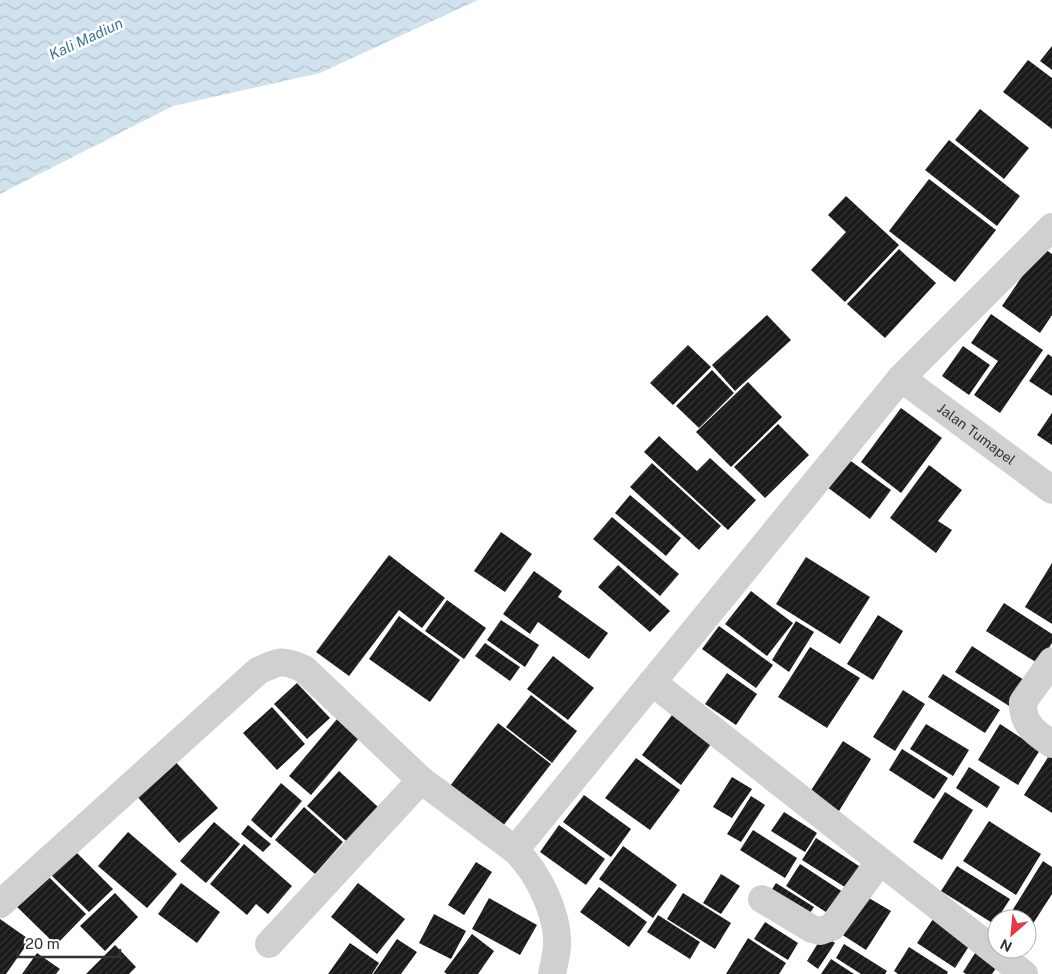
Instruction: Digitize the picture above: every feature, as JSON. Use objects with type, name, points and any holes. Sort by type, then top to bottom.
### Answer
[{"type":"street","points":[[515,850],[901,378],[1049,234]]},
{"type":"street","name":"Jalan Tumapel","points":[[901,378],[1052,490]]},
{"type":"street","points":[[1052,661],[1023,702],[1022,709],[1029,727],[1052,744]]},
{"type":"street","points":[[0,904],[258,671],[277,662],[289,662],[304,669],[421,780],[515,850],[528,862],[555,921],[557,947],[552,974]]},
{"type":"street","points":[[652,682],[1024,974]]},
{"type":"street","points":[[269,944],[421,780]]},
{"type":"street","points":[[762,899],[812,930],[827,930],[832,927],[880,861]]},
{"type":"water","name":"Kali Madiun","points":[[0,0],[478,0],[320,73],[173,106],[0,194]]},
{"type":"building","points":[[1052,46],[1052,70],[1040,61]]},
{"type":"building","points":[[1028,60],[1052,78],[1052,129],[1003,92]]},
{"type":"building","points":[[980,109],[1029,148],[1004,179],[955,140]]},
{"type":"building","points":[[949,140],[1020,196],[997,226],[925,170]]},
{"type":"building","points":[[929,179],[996,230],[955,282],[889,231]]},
{"type":"building","points":[[846,196],[899,245],[845,302],[811,270],[846,232],[828,215]]},
{"type":"building","points":[[1042,247],[1052,254],[1052,315],[1040,333],[1002,306]]},
{"type":"building","points":[[899,249],[936,283],[885,338],[847,304]]},
{"type":"building","points":[[991,314],[1043,350],[1000,413],[974,395],[998,361],[971,343]]},
{"type":"building","points":[[767,315],[791,340],[735,391],[712,365]]},
{"type":"building","points":[[688,345],[711,367],[673,405],[650,383]]},
{"type":"building","points":[[963,346],[990,365],[969,395],[942,376]]},
{"type":"building","points":[[1048,354],[1052,357],[1052,396],[1029,381]]},
{"type":"building","points":[[712,370],[734,393],[699,428],[676,406]]},
{"type":"building","points":[[748,382],[782,417],[731,467],[696,432]]},
{"type":"building","points":[[901,408],[942,438],[901,493],[861,462]]},
{"type":"building","points":[[1052,413],[1052,445],[1037,435]]},
{"type":"building","points":[[778,424],[809,455],[765,498],[734,467]]},
{"type":"building","points":[[659,436],[697,471],[710,458],[756,500],[728,530],[644,452]]},
{"type":"building","points":[[848,459],[891,490],[870,519],[827,487]]},
{"type":"building","points":[[652,463],[721,526],[699,550],[630,487]]},
{"type":"building","points":[[929,465],[962,490],[938,521],[952,530],[936,553],[890,518]]},
{"type":"building","points":[[630,495],[681,538],[666,556],[615,513]]},
{"type":"building","points":[[612,517],[679,574],[660,596],[593,539]]},
{"type":"building","points":[[501,532],[532,554],[505,592],[474,571]]},
{"type":"building","points":[[389,555],[445,598],[422,628],[399,610],[349,676],[316,652]]},
{"type":"building","points":[[806,557],[870,597],[840,644],[776,604]]},
{"type":"building","points":[[1052,563],[1052,624],[1025,607]]},
{"type":"building","points":[[618,565],[670,611],[650,632],[598,587]]},
{"type":"building","points":[[534,571],[562,591],[558,597],[608,633],[589,659],[538,622],[530,634],[503,614]]},
{"type":"building","points":[[751,591],[793,623],[767,656],[725,624]]},
{"type":"building","points":[[447,600],[486,628],[464,659],[425,631]]},
{"type":"building","points":[[1004,603],[1052,634],[1052,643],[1039,664],[986,631]]},
{"type":"building","points":[[878,615],[903,631],[873,680],[847,664]]},
{"type":"building","points":[[399,616],[460,660],[430,702],[369,659]]},
{"type":"building","points":[[501,620],[539,645],[525,667],[487,640]]},
{"type":"building","points":[[796,621],[814,632],[789,672],[772,660]]},
{"type":"building","points":[[719,626],[773,665],[756,688],[702,649]]},
{"type":"building","points":[[485,643],[520,667],[510,681],[475,656]]},
{"type":"building","points":[[972,646],[1030,684],[1014,709],[955,672]]},
{"type":"building","points":[[810,647],[860,678],[827,728],[778,697]]},
{"type":"building","points":[[553,656],[594,688],[568,720],[527,689]]},
{"type":"building","points":[[727,673],[757,694],[736,725],[705,704]]},
{"type":"building","points":[[943,674],[1000,710],[985,733],[928,697]]},
{"type":"building","points":[[297,683],[330,718],[307,739],[274,704]]},
{"type":"building","points":[[903,690],[925,704],[895,751],[873,737]]},
{"type":"building","points":[[531,695],[577,731],[552,763],[506,727]]},
{"type":"building","points":[[272,707],[305,744],[277,770],[243,733]]},
{"type":"building","points":[[675,711],[714,740],[681,785],[642,755]]},
{"type":"building","points":[[337,719],[359,738],[311,795],[289,776]]},
{"type":"building","points":[[498,723],[551,764],[503,826],[450,786]]},
{"type":"building","points":[[926,724],[969,750],[953,776],[910,749]]},
{"type":"building","points":[[1000,724],[1040,750],[1018,785],[978,760]]},
{"type":"building","points":[[843,741],[871,759],[839,811],[810,792]]},
{"type":"building","points":[[902,749],[948,778],[934,799],[889,770]]},
{"type":"building","points":[[1050,754],[1052,755],[1052,813],[1024,795]]},
{"type":"building","points":[[172,758],[218,808],[179,843],[134,793]]},
{"type":"building","points":[[636,758],[680,790],[650,830],[605,798]]},
{"type":"building","points":[[969,767],[1000,787],[987,808],[956,788]]},
{"type":"building","points":[[339,771],[378,807],[346,841],[307,806]]},
{"type":"building","points":[[732,777],[752,789],[732,818],[713,807]]},
{"type":"building","points":[[281,783],[302,801],[271,838],[251,820]]},
{"type":"building","points":[[945,792],[973,810],[942,860],[913,842]]},
{"type":"building","points":[[584,795],[631,829],[611,857],[563,822]]},
{"type":"building","points":[[751,796],[765,805],[741,842],[727,834]]},
{"type":"building","points":[[304,807],[343,842],[315,874],[275,840]]},
{"type":"building","points":[[784,812],[817,833],[805,852],[771,831]]},
{"type":"building","points":[[989,821],[1041,854],[1016,895],[963,861]]},
{"type":"building","points":[[214,822],[240,844],[206,883],[180,861]]},
{"type":"building","points":[[248,825],[271,844],[263,852],[241,834]]},
{"type":"building","points":[[559,825],[605,859],[586,885],[540,852]]},
{"type":"building","points":[[753,830],[797,858],[785,878],[740,850]]},
{"type":"building","points":[[128,832],[177,874],[147,908],[98,866]]},
{"type":"building","points":[[816,838],[862,868],[848,889],[802,860]]},
{"type":"building","points":[[244,844],[292,886],[268,914],[256,904],[247,915],[210,884]]},
{"type":"building","points":[[623,846],[677,885],[653,918],[599,879]]},
{"type":"building","points":[[72,848],[113,889],[89,912],[48,872]]},
{"type":"building","points":[[1043,861],[1052,867],[1052,894],[1037,917],[1037,909],[1013,909]]},
{"type":"building","points":[[476,862],[492,872],[464,915],[448,905]]},
{"type":"building","points":[[800,864],[846,894],[832,916],[786,886]]},
{"type":"building","points":[[957,866],[1010,899],[1004,909],[987,909],[987,920],[941,891]]},
{"type":"building","points":[[44,872],[86,914],[56,945],[13,903]]},
{"type":"building","points":[[721,874],[740,886],[721,914],[703,903]]},
{"type":"building","points":[[181,883],[220,912],[197,943],[158,914]]},
{"type":"building","points":[[358,883],[405,919],[377,954],[331,917]]},
{"type":"building","points":[[776,883],[814,907],[803,923],[766,899]]},
{"type":"building","points":[[599,887],[647,922],[629,947],[580,912]]},
{"type":"building","points":[[115,893],[138,917],[105,951],[80,926]]},
{"type":"building","points":[[683,893],[731,923],[715,949],[667,919]]},
{"type":"building","points":[[862,894],[891,911],[866,950],[838,932]]},
{"type":"building","points":[[489,898],[537,925],[520,955],[472,929]]},
{"type":"building","points":[[434,914],[466,931],[451,959],[419,943]]},
{"type":"building","points":[[658,915],[700,942],[690,959],[647,932]]},
{"type":"building","points":[[0,919],[30,940],[6,974],[0,974]]},
{"type":"building","points":[[933,919],[971,943],[955,968],[917,943]]},
{"type":"building","points":[[765,922],[798,943],[788,960],[754,939]]},
{"type":"building","points":[[472,934],[494,951],[478,974],[447,974],[444,972]]},
{"type":"building","points":[[823,935],[835,943],[818,969],[807,961]]},
{"type":"building","points":[[748,938],[786,963],[779,974],[726,974]]},
{"type":"building","points":[[397,939],[417,952],[401,974],[373,974]]},
{"type":"building","points":[[350,943],[379,963],[372,974],[328,974]]},
{"type":"building","points":[[844,944],[887,971],[885,974],[861,974],[836,958]]},
{"type":"building","points":[[115,945],[136,967],[129,974],[86,974]]},
{"type":"building","points":[[909,947],[948,972],[947,974],[898,974],[894,971]]},
{"type":"building","points":[[977,950],[987,956],[987,959],[991,959],[999,964],[992,974],[966,974],[963,972]]},
{"type":"building","points":[[37,953],[60,969],[56,974],[22,974]]},
{"type":"building","points":[[831,959],[854,974],[821,974]]}]
